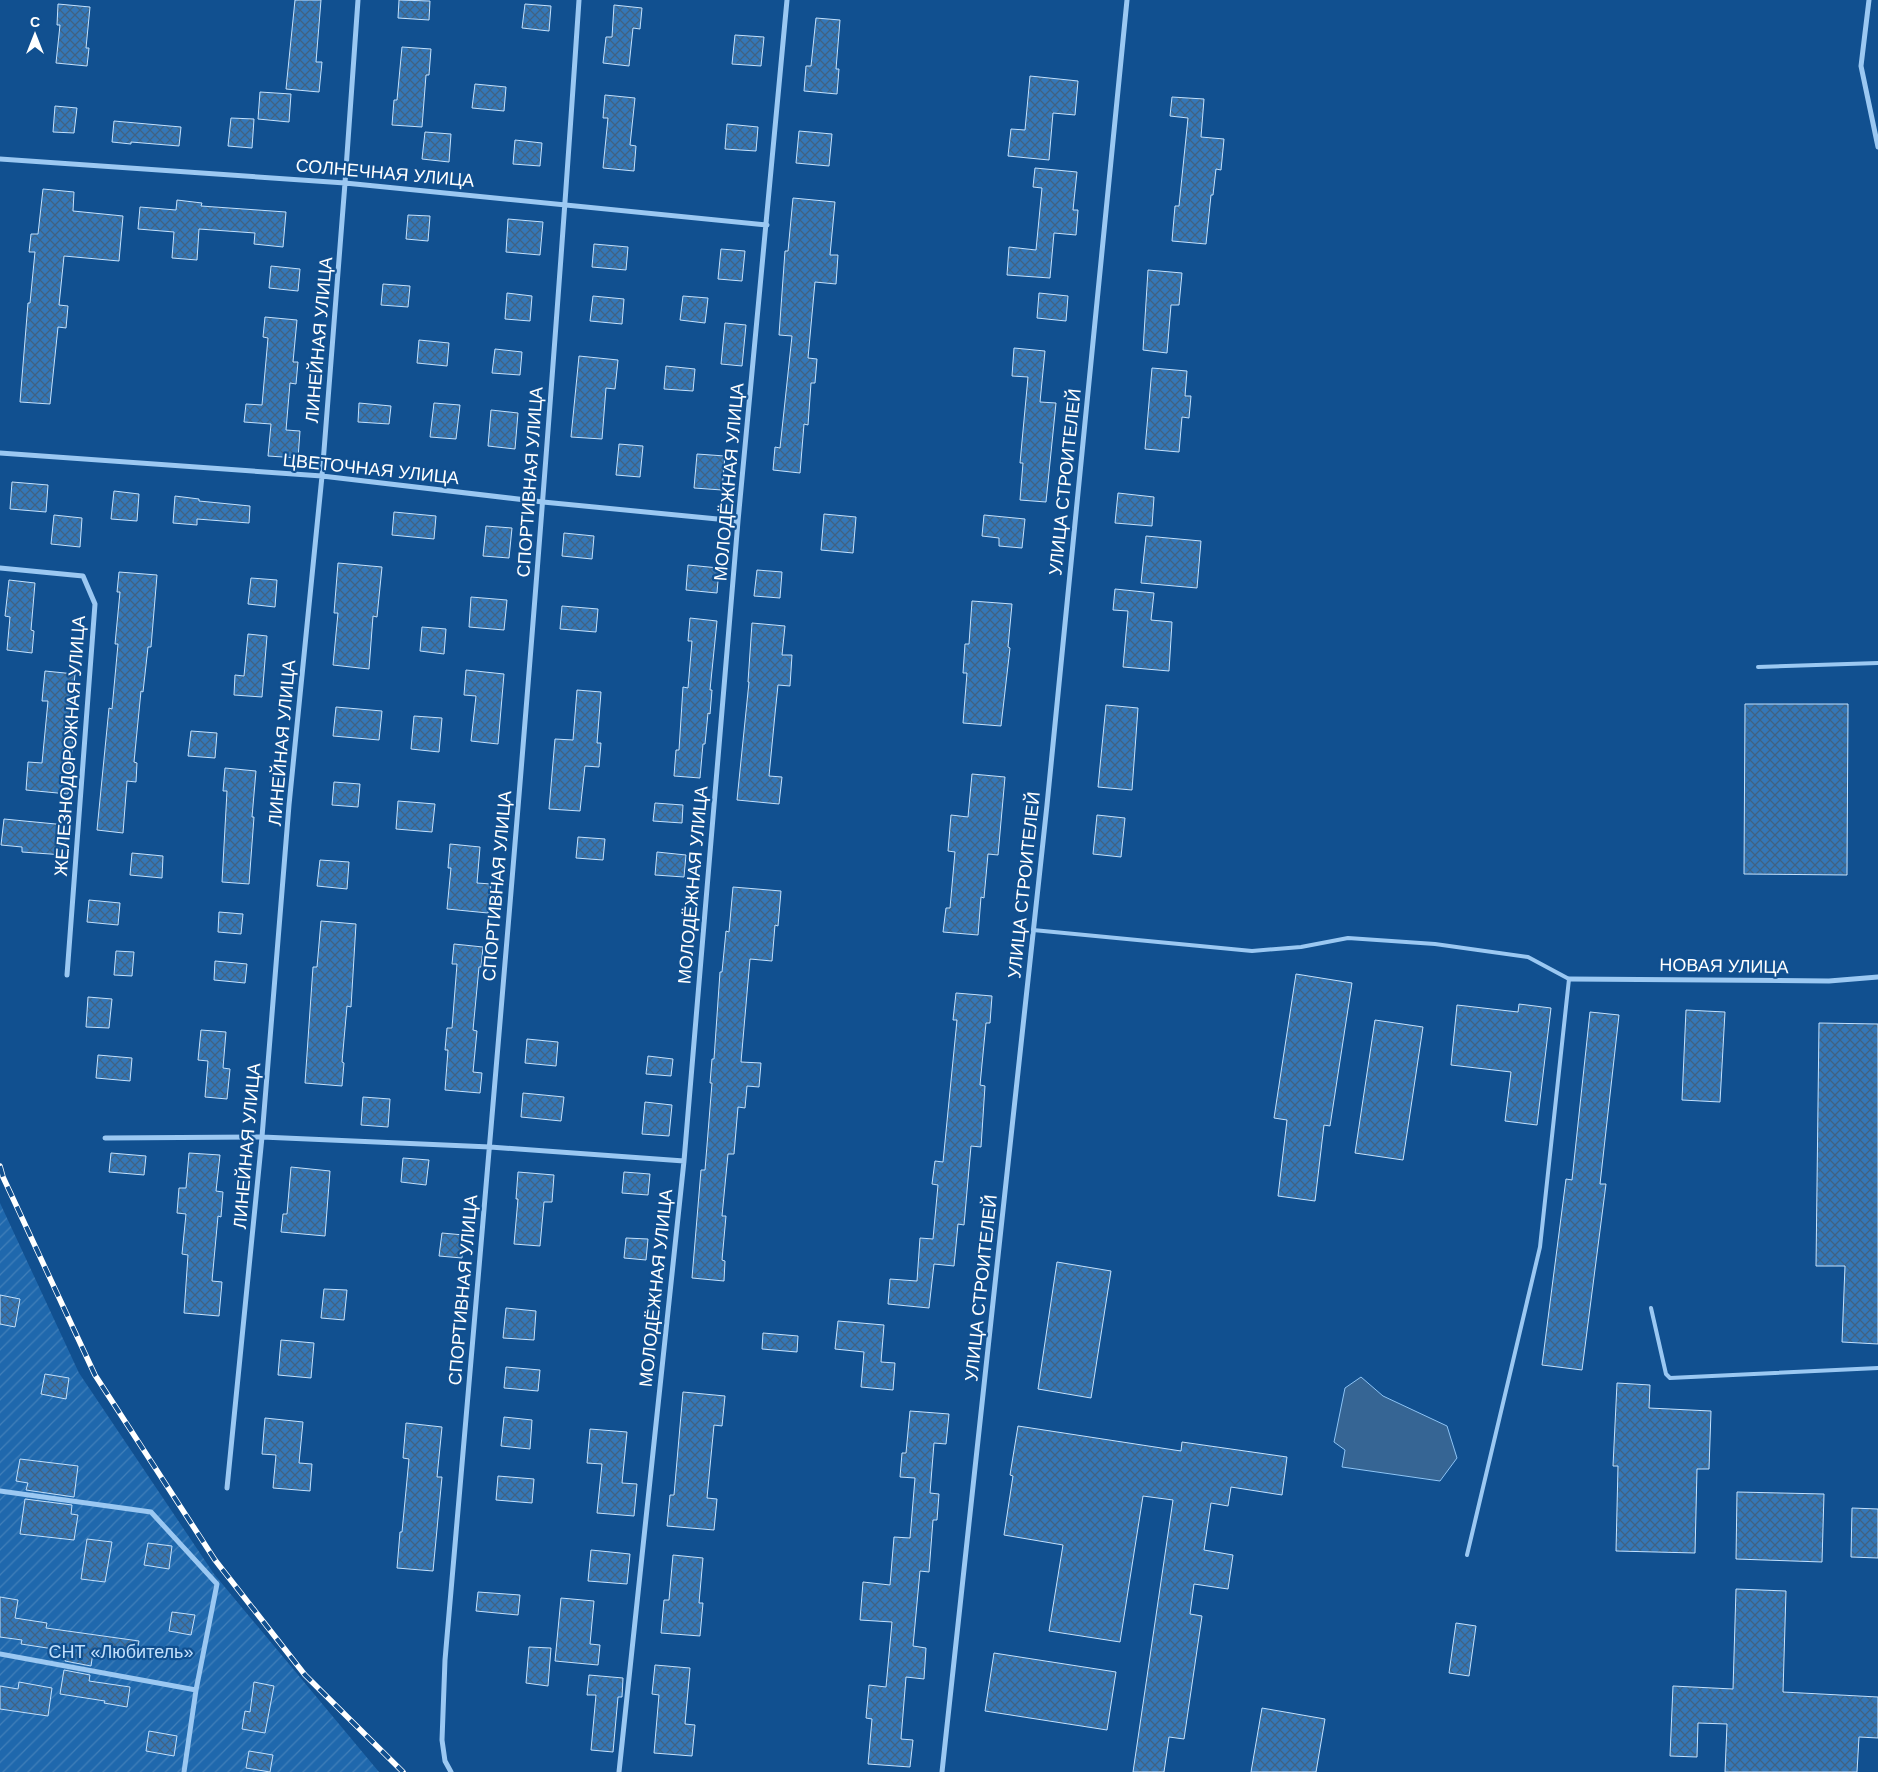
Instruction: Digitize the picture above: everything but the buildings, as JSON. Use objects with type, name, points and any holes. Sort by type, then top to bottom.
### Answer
[{"type":"street","name":"ЛИНЕЙНАЯ УЛИЦА","points":[[227,1488],[262,1137],[289,805],[322,476],[346,183],[358,0]]},
{"type":"street","name":"СПОРТИВНАЯ УЛИЦА","points":[[452,1772],[445,1761],[442,1740],[445,1660],[490,1147],[543,502],[566,203],[579,0]]},
{"type":"street","name":"МОЛОДЁЖНАЯ УЛИЦА","points":[[619,1772],[684,1161],[738,521],[787,0]]},
{"type":"street","name":"УЛИЦА СТРОИТЕЛЕЙ","points":[[942,1772],[1033,930],[1127,0]]},
{"type":"street","points":[[1869,0],[1861,66],[1878,147]]},
{"type":"street","name":"СОЛНЕЧНАЯ УЛИЦА","points":[[0,159],[346,183],[566,203],[767,225]]},
{"type":"street","name":"ЦВЕТОЧНАЯ УЛИЦА","points":[[0,453],[322,476],[543,502],[738,521]]},
{"type":"street","name":"ЖЕЛЕЗНОДОРОЖНАЯ УЛИЦА","points":[[0,568],[83,576],[95,604],[67,975]]},
{"type":"street","name":"НОВАЯ УЛИЦА","points":[[1569,979],[1829,981],[1878,977]]},
{"type":"street","points":[[105,1138],[262,1137],[490,1147],[684,1161]]},
{"type":"street","points":[[0,1491],[151,1512],[217,1584],[196,1690],[184,1772]]},
{"type":"street","points":[[0,1654],[196,1690]]},
{"type":"lane","points":[[1758,667],[1878,662]]},
{"type":"lane","points":[[1033,930],[1252,952],[1301,947],[1348,938],[1435,944],[1528,957],[1569,979],[1540,1247],[1467,1555]]},
{"type":"lane","points":[[1651,1308],[1666,1374],[1670,1378],[1878,1368]]},
{"type":"green space","name":"СНТ «Любитель»","points":[[0,1203],[79,1373],[214,1574],[379,1772],[0,1772]]},
{"type":"shaded area","points":[[1361,1377],[1383,1396],[1447,1426],[1457,1458],[1440,1481],[1342,1467],[1345,1450],[1334,1442],[1345,1388]]},
{"type":"railway","points":[[0,1166],[3,1177],[95,1375],[215,1560],[305,1675],[403,1772]]}]
